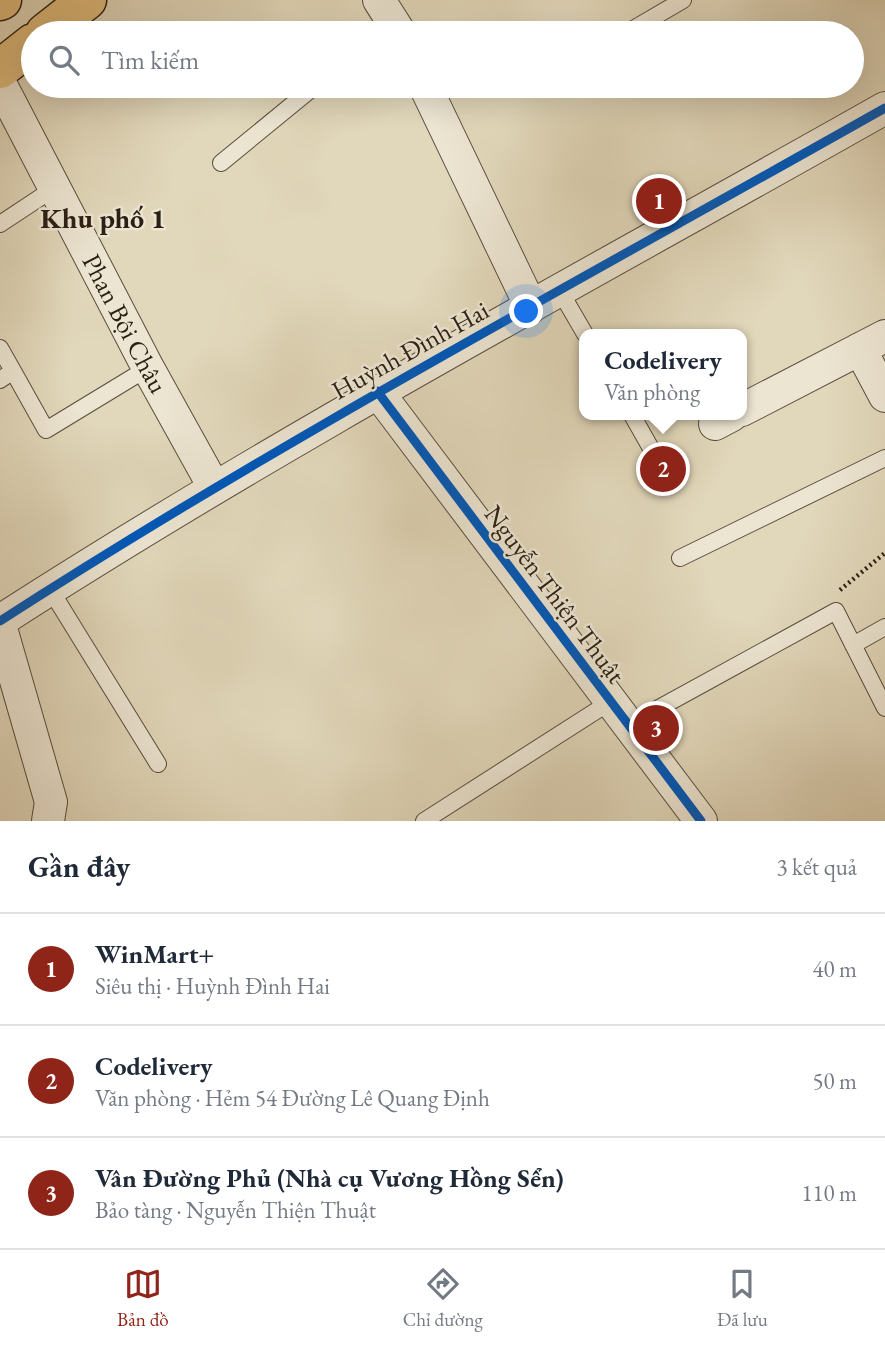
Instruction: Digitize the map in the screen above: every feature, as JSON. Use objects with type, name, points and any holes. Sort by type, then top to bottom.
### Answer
[{"type":"main road","points":[[60,21],[87,0]]},
{"type":"main road","points":[[0,69],[21,52]]},
{"type":"street","name":"Phan Bội Châu","points":[[0,83],[148,368],[214,487]]},
{"type":"street","points":[[431,98],[531,307]]},
{"type":"street","name":"Huỳnh Đình Hai","points":[[0,623],[214,487],[377,391],[885,108]]},
{"type":"street","points":[[747,407],[873,342],[885,396]]},
{"type":"street","name":"Nguyễn Thiện Thuật","points":[[377,391],[701,821]]},
{"type":"street","points":[[0,623],[51,802],[48,821]]},
{"type":"lane","points":[[647,21],[683,0]]},
{"type":"lane","points":[[222,163],[301,98]]},
{"type":"lane","points":[[0,224],[56,187]]},
{"type":"lane","points":[[560,291],[582,329]]},
{"type":"lane","points":[[0,348],[7,376],[46,430],[148,368]]},
{"type":"lane","points":[[635,420],[657,459]]},
{"type":"lane","points":[[680,558],[885,458]]},
{"type":"lane","points":[[50,589],[158,764]]},
{"type":"lane","points":[[424,821],[619,713],[836,611],[885,708]]},
{"type":"lane","points":[[853,645],[885,627]]},
{"type":"cycle path","points":[[0,621],[218,486],[328,422],[885,108]]},
{"type":"cycle path","points":[[377,391],[701,821]]},
{"type":"place","name":"WinMart+","points":[[659,201]]},
{"type":"place","name":"Codelivery","points":[[663,469]]},
{"type":"place","name":"Vân Đường Phủ (Nhà cụ Vương Hồng Sển)","points":[[656,728]]},
{"type":"district","name":"Khu phố 1","points":[[103,218]]}]
